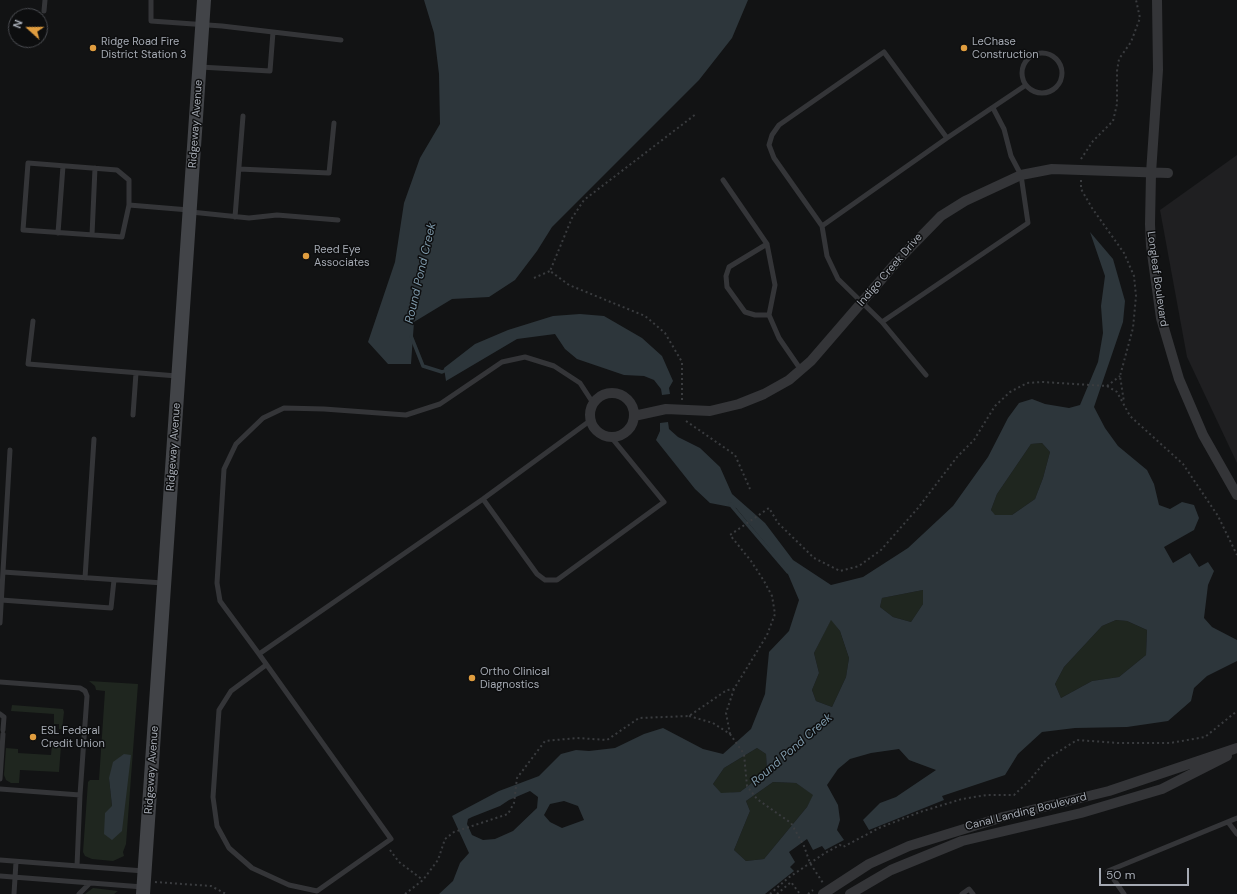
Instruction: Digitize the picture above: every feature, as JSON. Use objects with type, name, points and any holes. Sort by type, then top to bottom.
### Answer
[{"type":"main road","name":"Ridgeway Avenue","points":[[144,883],[204,0]]},
{"type":"street","name":"Longleaf Boulevard","points":[[1157,0],[1158,76],[1151,173],[1151,246],[1161,318],[1179,379],[1203,435],[1237,495]]},
{"type":"street","name":"Indigo Creek Drive","points":[[634,416],[666,409],[710,411],[739,404],[764,394],[789,380],[811,361],[921,234],[941,216],[965,201],[1021,175],[1052,169],[1168,173]]},
{"type":"street","points":[[618,393],[630,402],[634,416],[631,426],[626,432],[611,437],[599,432],[594,427],[590,412],[593,403],[605,394],[618,393]]},
{"type":"street","name":"Canal Landing Boulevard","points":[[829,892],[869,864],[909,846],[1003,817],[1109,791],[1237,749]]},
{"type":"street","name":"Canal Landing Boulevard","points":[[850,894],[891,870],[962,841],[1081,813],[1162,789],[1237,749]]},
{"type":"lane","points":[[151,0],[151,21],[341,40]]},
{"type":"lane","points":[[200,67],[270,71],[273,32]]},
{"type":"lane","points":[[926,375],[882,322],[838,279],[827,256],[822,226],[774,158],[769,145],[772,135],[779,125],[884,52],[947,138]]},
{"type":"lane","points":[[1039,53],[1046,53],[1055,58],[1062,71],[1061,79],[1055,88],[1049,91],[1038,92],[1026,85],[1023,76],[1023,69],[1030,57],[1039,53]]},
{"type":"lane","points":[[822,226],[947,138],[1026,85]]},
{"type":"lane","points":[[882,322],[1028,223],[1021,175],[1011,156],[1004,129],[993,108]]},
{"type":"lane","points":[[235,216],[243,116]]},
{"type":"lane","points":[[239,169],[329,173],[334,123]]},
{"type":"lane","points":[[28,163],[95,168],[117,170],[129,180],[129,205],[122,238],[23,230],[28,163]]},
{"type":"lane","points":[[58,233],[63,166]]},
{"type":"lane","points":[[92,235],[95,168]]},
{"type":"lane","points":[[723,180],[767,244],[775,285],[770,315],[779,338],[801,370]]},
{"type":"lane","points":[[129,205],[249,218],[277,215],[338,220]]},
{"type":"lane","points":[[767,244],[729,267],[726,276],[727,287],[745,312],[755,315],[770,315]]},
{"type":"lane","points":[[33,321],[28,364],[178,376]]},
{"type":"lane","points":[[266,665],[231,691],[219,710],[213,797],[217,826],[229,848],[252,868],[289,885],[317,891],[392,839],[220,601],[217,583],[224,469],[236,444],[262,418],[284,408],[324,409],[406,415],[440,404],[502,362],[525,357],[554,366],[580,382],[593,403]]},
{"type":"lane","points":[[133,415],[136,373]]},
{"type":"lane","points":[[259,654],[483,499],[591,420]]},
{"type":"lane","points":[[483,499],[537,574],[545,580],[557,580],[664,502],[611,437]]},
{"type":"lane","points":[[85,578],[94,439]]},
{"type":"lane","points":[[0,623],[10,450]]},
{"type":"lane","points":[[3,572],[164,584]]},
{"type":"lane","points":[[1,600],[111,608],[114,580]]},
{"type":"lane","points":[[0,682],[80,688],[87,696],[77,866]]},
{"type":"lane","points":[[0,714],[4,717],[2,721],[0,779]]},
{"type":"lane","points":[[0,790],[80,795]]},
{"type":"lane","points":[[1124,894],[1108,871],[1237,818]]},
{"type":"lane","points":[[1228,822],[1237,834]]},
{"type":"lane","points":[[0,860],[77,866],[144,883]]},
{"type":"lane","points":[[14,894],[16,862]]},
{"type":"lane","points":[[0,876],[90,883],[144,883]]},
{"type":"lane","points":[[79,894],[90,883]]},
{"type":"lane","points":[[962,894],[969,889],[973,894]]},
{"type":"path","points":[[1124,403],[1120,376],[1133,328],[1136,296],[1134,276],[1124,253],[1092,208],[1081,189],[1080,170],[1081,157],[1093,141],[1114,121],[1117,104],[1117,71],[1119,59],[1131,42],[1140,18],[1136,0]]},
{"type":"path","points":[[534,278],[550,271],[572,218],[584,200],[696,114]]},
{"type":"path","points":[[550,271],[569,285],[645,316],[665,333],[682,362],[682,409],[685,421],[735,455],[750,489]]},
{"type":"path","points":[[1107,386],[1120,376]]},
{"type":"path","points":[[730,734],[726,713],[734,689],[767,635],[775,614],[772,596],[764,581],[752,561],[730,535],[769,508],[778,523],[814,558],[840,571],[859,566],[881,550],[918,508],[957,457],[974,440],[995,406],[1010,392],[1027,383],[1049,382],[1107,386],[1117,392],[1130,416],[1183,464],[1218,516],[1237,555]]},
{"type":"path","points":[[689,716],[727,690],[734,689]]},
{"type":"path","points":[[770,894],[810,863],[840,845],[843,847],[879,828],[920,812],[962,799],[987,795],[1014,795],[1029,781],[1047,760],[1077,740],[1118,743],[1170,743],[1205,737],[1237,711]]},
{"type":"path","points":[[405,894],[423,880],[438,860],[445,839],[454,832],[508,814],[514,803],[517,778],[545,741],[577,738],[607,740],[639,718],[689,716],[713,723],[730,734],[744,754],[747,786],[757,799],[791,822],[804,846],[810,863],[823,883],[808,894]]},
{"type":"path","points":[[392,839],[390,850],[399,862],[423,880]]},
{"type":"path","points":[[776,894],[791,882],[800,894]]},
{"type":"path","points":[[144,883],[211,886],[226,894]]},
{"type":"shaded area","points":[[1237,155],[1237,463],[1187,357],[1160,210]]},
{"type":"shaded area","points":[[1042,443],[1050,452],[1043,478],[1035,499],[1012,515],[995,516],[991,510],[997,494],[1031,444]]},
{"type":"shaded area","points":[[923,590],[923,604],[911,622],[893,617],[880,607],[882,598]]},
{"type":"shaded area","points":[[831,619],[840,631],[849,658],[846,677],[832,707],[816,701],[812,690],[819,673],[814,653]]},
{"type":"shaded area","points":[[1116,620],[1127,621],[1147,630],[1146,655],[1119,677],[1092,681],[1061,698],[1055,684],[1064,667],[1102,626]]},
{"type":"shaded area","points":[[89,681],[138,684],[126,844],[123,852],[124,856],[113,861],[92,859],[85,856],[83,852],[88,782],[90,780],[99,780],[105,691],[96,690],[95,686]],"holes":[[[109,778],[122,831],[112,806]]]},
{"type":"shaded area","points":[[12,705],[63,709],[62,729],[59,729],[59,724],[54,724],[54,714],[11,711]]},
{"type":"shaded area","points":[[58,741],[61,742],[59,772],[20,770],[19,783],[11,783],[6,780],[4,775],[6,748],[18,749],[18,753],[51,755],[52,745],[58,746]]},
{"type":"shaded area","points":[[757,748],[766,754],[767,771],[740,792],[721,794],[713,784],[724,768]]},
{"type":"shaded area","points":[[773,782],[796,783],[814,795],[807,807],[764,859],[746,861],[734,850],[750,811],[746,801]]},
{"type":"shaded area","points":[[93,888],[118,891],[114,894],[85,894]]},
{"type":"water","points":[[424,0],[748,0],[732,38],[699,80],[552,227],[537,251],[515,280],[489,297],[452,299],[414,322],[411,364],[388,364],[368,342],[395,262],[404,203],[420,158],[440,124],[439,74],[434,33]]},
{"type":"water","points":[[1090,232],[1113,259],[1125,301],[1123,322],[1094,407],[1105,428],[1118,446],[1147,470],[1154,484],[1159,505],[1170,509],[1182,502],[1194,505],[1199,518],[1194,530],[1164,547],[1173,563],[1190,553],[1199,567],[1208,562],[1214,571],[1208,585],[1204,618],[1212,627],[1237,640],[1237,661],[1207,676],[1194,688],[1191,701],[1168,721],[1127,727],[1075,728],[1042,732],[1018,754],[1005,775],[942,796],[944,800],[869,830],[863,820],[880,803],[896,797],[936,770],[909,760],[899,749],[871,753],[850,759],[838,769],[827,785],[838,805],[840,820],[837,830],[844,840],[825,850],[822,846],[813,850],[807,839],[789,852],[795,862],[790,867],[794,871],[765,894],[439,894],[453,881],[460,863],[469,853],[452,816],[499,791],[539,776],[561,754],[576,750],[589,751],[615,748],[644,734],[663,728],[703,749],[723,754],[751,729],[765,694],[769,652],[789,631],[799,600],[785,567],[736,508],[710,503],[695,489],[656,440],[660,431],[660,423],[668,422],[669,429],[678,437],[700,448],[720,467],[732,494],[765,523],[793,560],[831,585],[863,577],[908,548],[953,506],[988,457],[1008,418],[1019,403],[1032,399],[1045,404],[1069,408],[1080,405],[1098,362],[1103,333],[1101,306],[1105,276]],"holes":[[[1042,443],[1050,452],[1043,478],[1035,499],[1012,515],[995,515],[991,510],[997,494],[1031,444]],[[923,590],[923,604],[911,622],[893,617],[880,607],[882,598]],[[831,620],[840,631],[849,658],[846,677],[832,707],[816,701],[812,690],[819,673],[814,653]],[[1116,620],[1127,621],[1147,630],[1146,655],[1119,677],[1092,681],[1061,698],[1055,684],[1064,667],[1102,626]],[[757,748],[766,754],[767,771],[740,792],[721,793],[713,784],[724,768]],[[773,782],[796,783],[813,795],[807,807],[764,859],[746,861],[734,850],[750,811],[746,801]],[[530,791],[538,797],[537,808],[513,831],[495,839],[483,840],[472,835],[467,824],[468,819],[500,806],[509,800]],[[564,801],[578,806],[584,820],[562,828],[550,822],[544,815],[550,804]]]},
{"type":"water","points":[[580,314],[604,316],[642,338],[662,356],[673,381],[669,388],[670,394],[662,395],[661,389],[654,380],[644,376],[624,375],[577,359],[565,349],[555,334],[517,339],[446,381],[444,368],[475,344],[508,330],[553,316]]},
{"type":"water","points":[[124,754],[131,755],[122,831],[112,840],[104,834],[105,813],[112,806],[109,778],[113,762]]},
{"type":"waterway","name":"Round Pond Creek","points":[[411,336],[423,366],[442,372],[449,369]]},
{"type":"waterway","name":"Round Pond Creek","points":[[730,504],[788,572]]},
{"type":"place","name":"Ridge Road Fire District Station 3","points":[[93,48]]},
{"type":"place","name":"LeChase Construction","points":[[964,48]]},
{"type":"place","name":"Reed Eye Associates","points":[[306,256]]},
{"type":"place","name":"Ortho Clinical Diagnostics","points":[[472,678]]},
{"type":"place","name":"ESL Federal Credit Union","points":[[33,737]]}]
